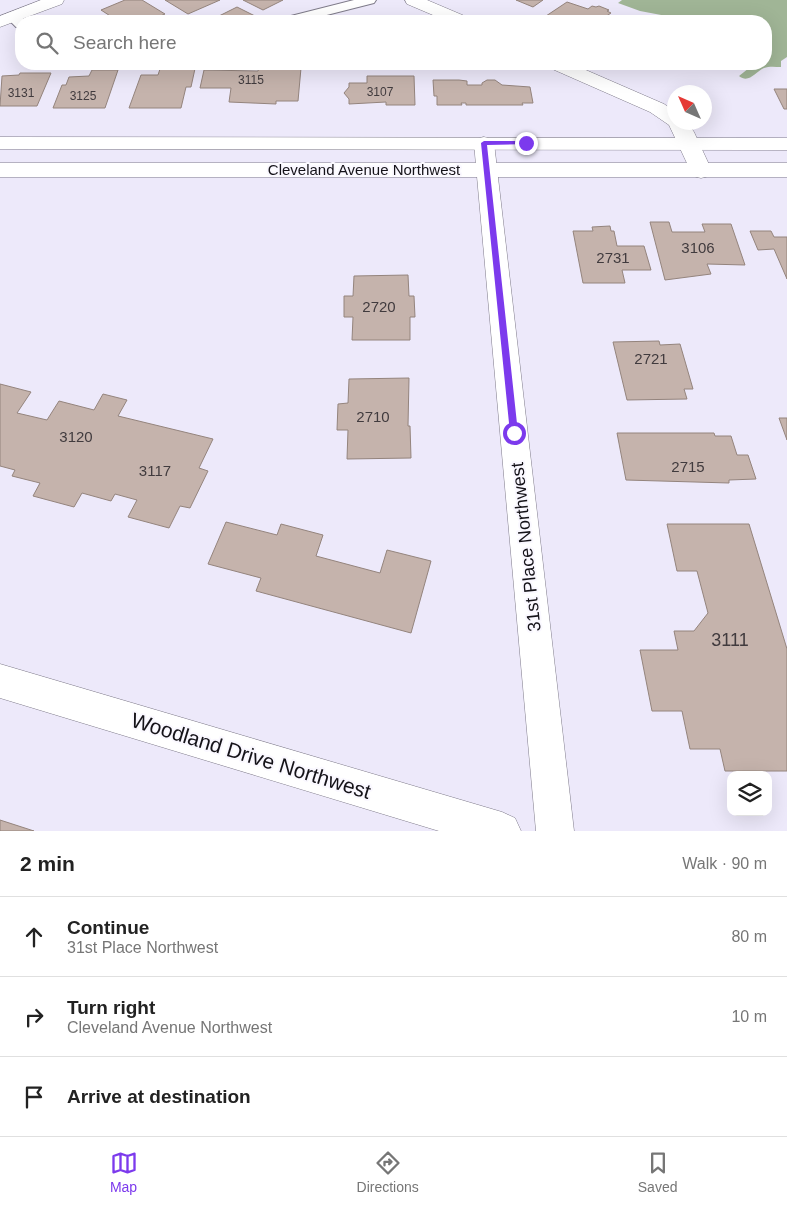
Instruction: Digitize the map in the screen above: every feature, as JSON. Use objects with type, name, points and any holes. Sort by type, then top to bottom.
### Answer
[{"type":"main road","points":[[24,15],[56,0]]},
{"type":"main road","points":[[413,0],[447,15]]},
{"type":"main road","points":[[571,70],[657,108],[667,115]]},
{"type":"main road","points":[[683,130],[701,171]]},
{"type":"main road","name":"Cleveland Avenue Northwest","points":[[0,143],[122,143],[486,156],[701,171],[787,170]]},
{"type":"main road","points":[[113,170],[122,143]]},
{"type":"main road","name":"Cleveland Avenue Northwest","points":[[0,170],[113,170],[486,156],[689,144],[787,144]]},
{"type":"main road","name":"31st Place Northwest","points":[[486,156],[556,831]]},
{"type":"main road","name":"Woodland Drive Northwest","points":[[0,681],[502,831]]},
{"type":"lane","points":[[311,15],[369,0]]},
{"type":"green space","points":[[622,0],[787,0],[787,57],[781,61],[781,67],[772,67],[772,15],[661,15],[640,11],[618,3]]},
{"type":"green space","points":[[746,70],[761,70],[746,79],[739,76]]},
{"type":"building","points":[[125,0],[142,0],[165,14],[109,15],[101,10]]},
{"type":"building","points":[[165,0],[220,0],[188,14]]},
{"type":"building","points":[[243,0],[283,0],[263,10]]},
{"type":"building","points":[[516,0],[543,0],[533,7]]},
{"type":"building","points":[[567,2],[588,9],[592,6],[599,6],[609,10],[607,11],[611,13],[608,15],[548,15]]},
{"type":"building","points":[[237,7],[253,15],[221,15]]},
{"type":"building","points":[[92,70],[118,70],[105,108],[53,108],[62,85],[66,85],[69,77],[89,76]]},
{"type":"building","points":[[160,70],[195,70],[191,87],[186,87],[181,108],[129,108],[141,75],[158,75]]},
{"type":"building","points":[[204,70],[301,70],[298,101],[276,101],[276,104],[229,102],[231,88],[200,88]]},
{"type":"building","points":[[20,73],[51,73],[37,106],[0,106],[2,76],[19,75]]},
{"type":"building","points":[[367,76],[414,76],[415,105],[386,105],[386,102],[349,104],[349,99],[344,93],[349,87],[349,83],[367,83]]},
{"type":"building","points":[[433,80],[459,80],[467,81],[467,85],[482,85],[487,80],[495,80],[502,85],[530,87],[533,103],[522,103],[523,105],[466,105],[466,103],[461,103],[462,105],[437,105],[437,96],[434,96]]},
{"type":"building","points":[[774,89],[787,89],[787,109],[784,109]]},
{"type":"building","points":[[650,222],[669,222],[672,232],[705,232],[702,224],[731,224],[745,265],[707,264],[711,274],[665,280]]},
{"type":"building","points":[[610,226],[611,231],[614,231],[617,246],[644,246],[651,270],[622,270],[625,283],[583,283],[573,231],[593,231],[592,227]]},
{"type":"building","points":[[750,231],[771,231],[774,237],[787,237],[787,279],[774,249],[758,250]]},
{"type":"building","points":[[408,275],[409,296],[414,296],[415,317],[410,317],[410,340],[352,340],[353,317],[344,317],[344,296],[353,296],[354,276]]},
{"type":"building","points":[[659,341],[660,345],[680,344],[693,389],[684,389],[687,399],[627,400],[613,342]]},
{"type":"building","points":[[409,378],[408,426],[410,426],[411,458],[347,459],[348,430],[337,430],[338,404],[348,403],[349,379]]},
{"type":"building","points":[[0,384],[31,392],[17,413],[47,420],[59,401],[94,410],[103,394],[127,400],[118,416],[213,439],[199,468],[208,471],[190,508],[180,506],[169,528],[128,517],[137,500],[115,494],[111,501],[82,493],[74,507],[33,496],[40,483],[12,476],[15,470],[0,466]]},
{"type":"building","points":[[779,418],[787,418],[787,440]]},
{"type":"building","points":[[617,433],[714,433],[715,436],[731,436],[737,455],[748,455],[756,479],[729,480],[729,483],[626,480]]},
{"type":"building","points":[[226,522],[277,535],[281,524],[323,535],[316,556],[380,573],[387,550],[431,561],[411,633],[256,591],[261,578],[208,564]]},
{"type":"building","points":[[667,524],[749,524],[787,649],[787,771],[725,771],[720,749],[690,749],[682,711],[652,711],[640,650],[678,650],[674,631],[694,631],[708,613],[697,571],[677,571]]},
{"type":"building","points":[[0,820],[34,831],[0,831]]},
{"type":"route","points":[[514,433],[484,143],[526,143]]}]
